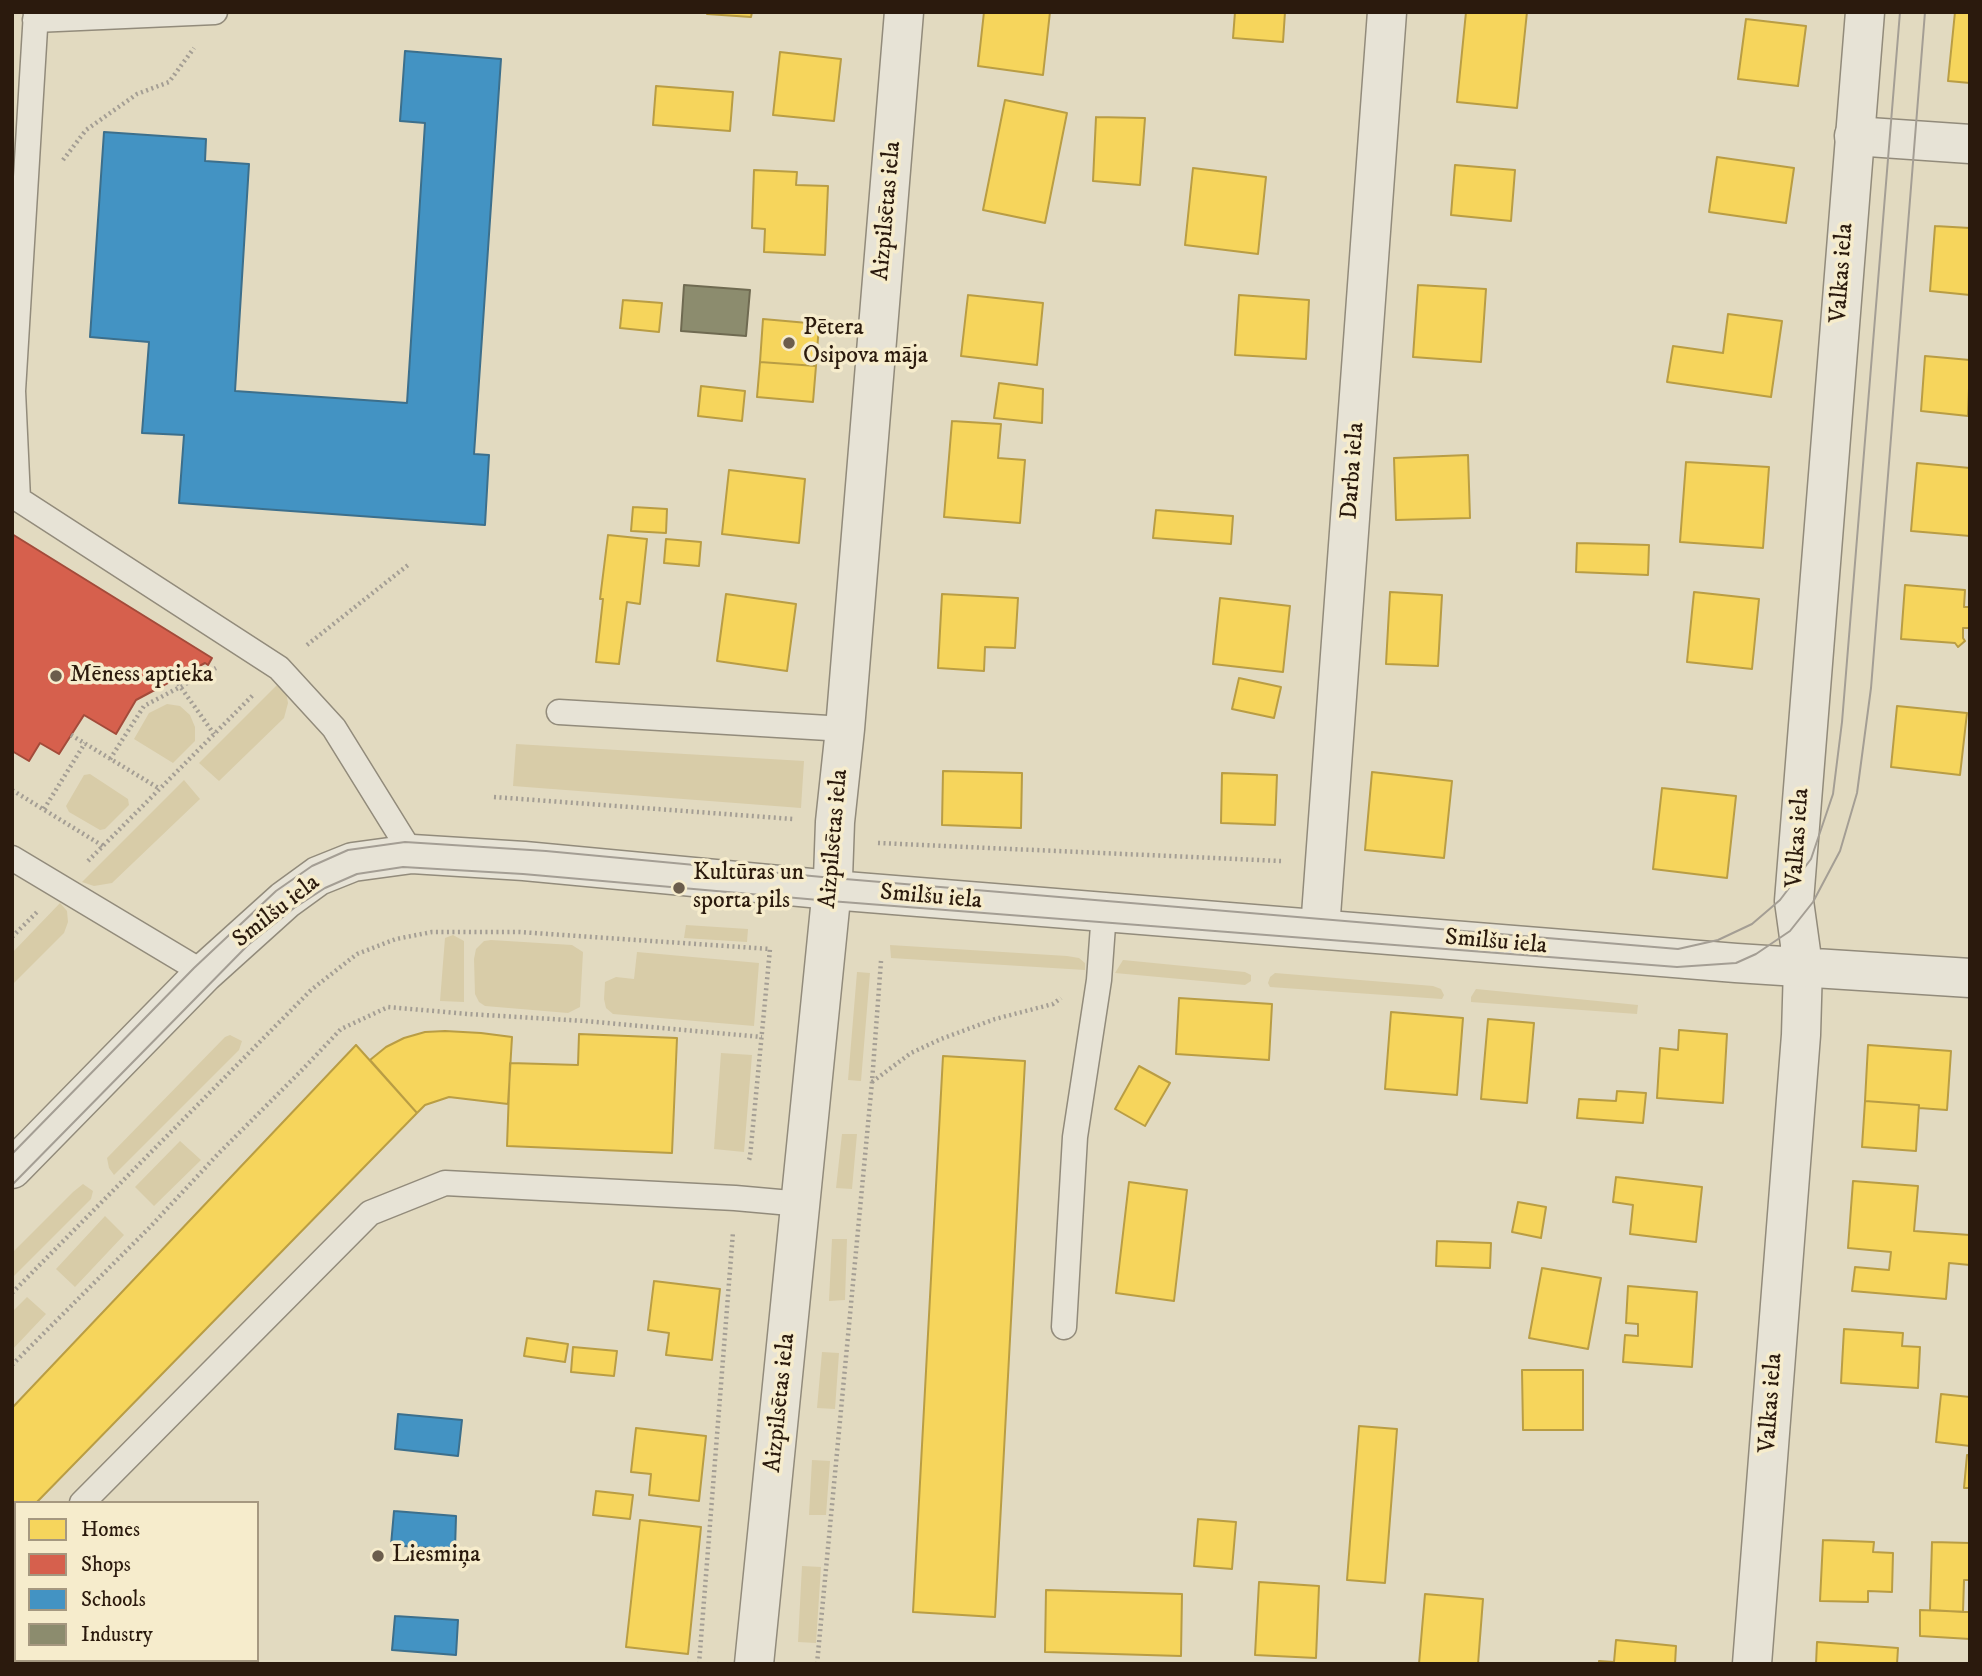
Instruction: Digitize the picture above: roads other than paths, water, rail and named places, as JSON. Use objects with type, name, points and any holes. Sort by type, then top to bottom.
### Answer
[{"type":"street","name":"Aizpilsētas iela","points":[[754,1664],[802,1204],[831,890],[904,12]]},
{"type":"street","name":"Darba iela","points":[[1320,929],[1388,12]]},
{"type":"street","name":"Valkas iela","points":[[1752,1664],[1801,1035],[1803,966],[1794,901],[1865,12]]},
{"type":"street","points":[[1854,135],[1970,144]]},
{"type":"street","name":"Smilšu iela","points":[[12,1169],[204,973],[285,900],[318,876],[353,862],[412,854],[512,860],[1104,912],[1970,978]]},
{"type":"lane","points":[[215,12],[36,16],[13,391],[19,499],[279,668],[334,728],[412,854]]},
{"type":"lane","points":[[559,712],[845,729]]},
{"type":"lane","points":[[12,858],[204,973]]},
{"type":"lane","points":[[1064,1327],[1074,1137],[1099,980],[1104,912]]},
{"type":"lane","points":[[84,1501],[370,1213],[445,1183],[802,1204]]},
{"type":"tram line","points":[[12,1154],[194,968],[276,891],[312,866],[348,850],[405,842],[546,851],[833,878],[1678,949],[1718,940],[1752,924],[1780,900],[1811,859],[1833,794],[1842,722],[1900,12]]},
{"type":"tram line","points":[[12,1185],[248,945],[294,908],[325,888],[357,874],[403,867],[523,874],[830,901],[1677,967],[1736,963],[1756,954],[1790,931],[1813,902],[1840,851],[1857,793],[1871,688],[1925,12]]},
{"type":"place","name":"Pētera Osipova māja","points":[[789,343]]},
{"type":"place","name":"Mēness aptieka","points":[[56,676]]},
{"type":"place","name":"Kultūras un sporta pils","points":[[679,888]]},
{"type":"place","name":"Liesmiņa","points":[[378,1556]]}]
